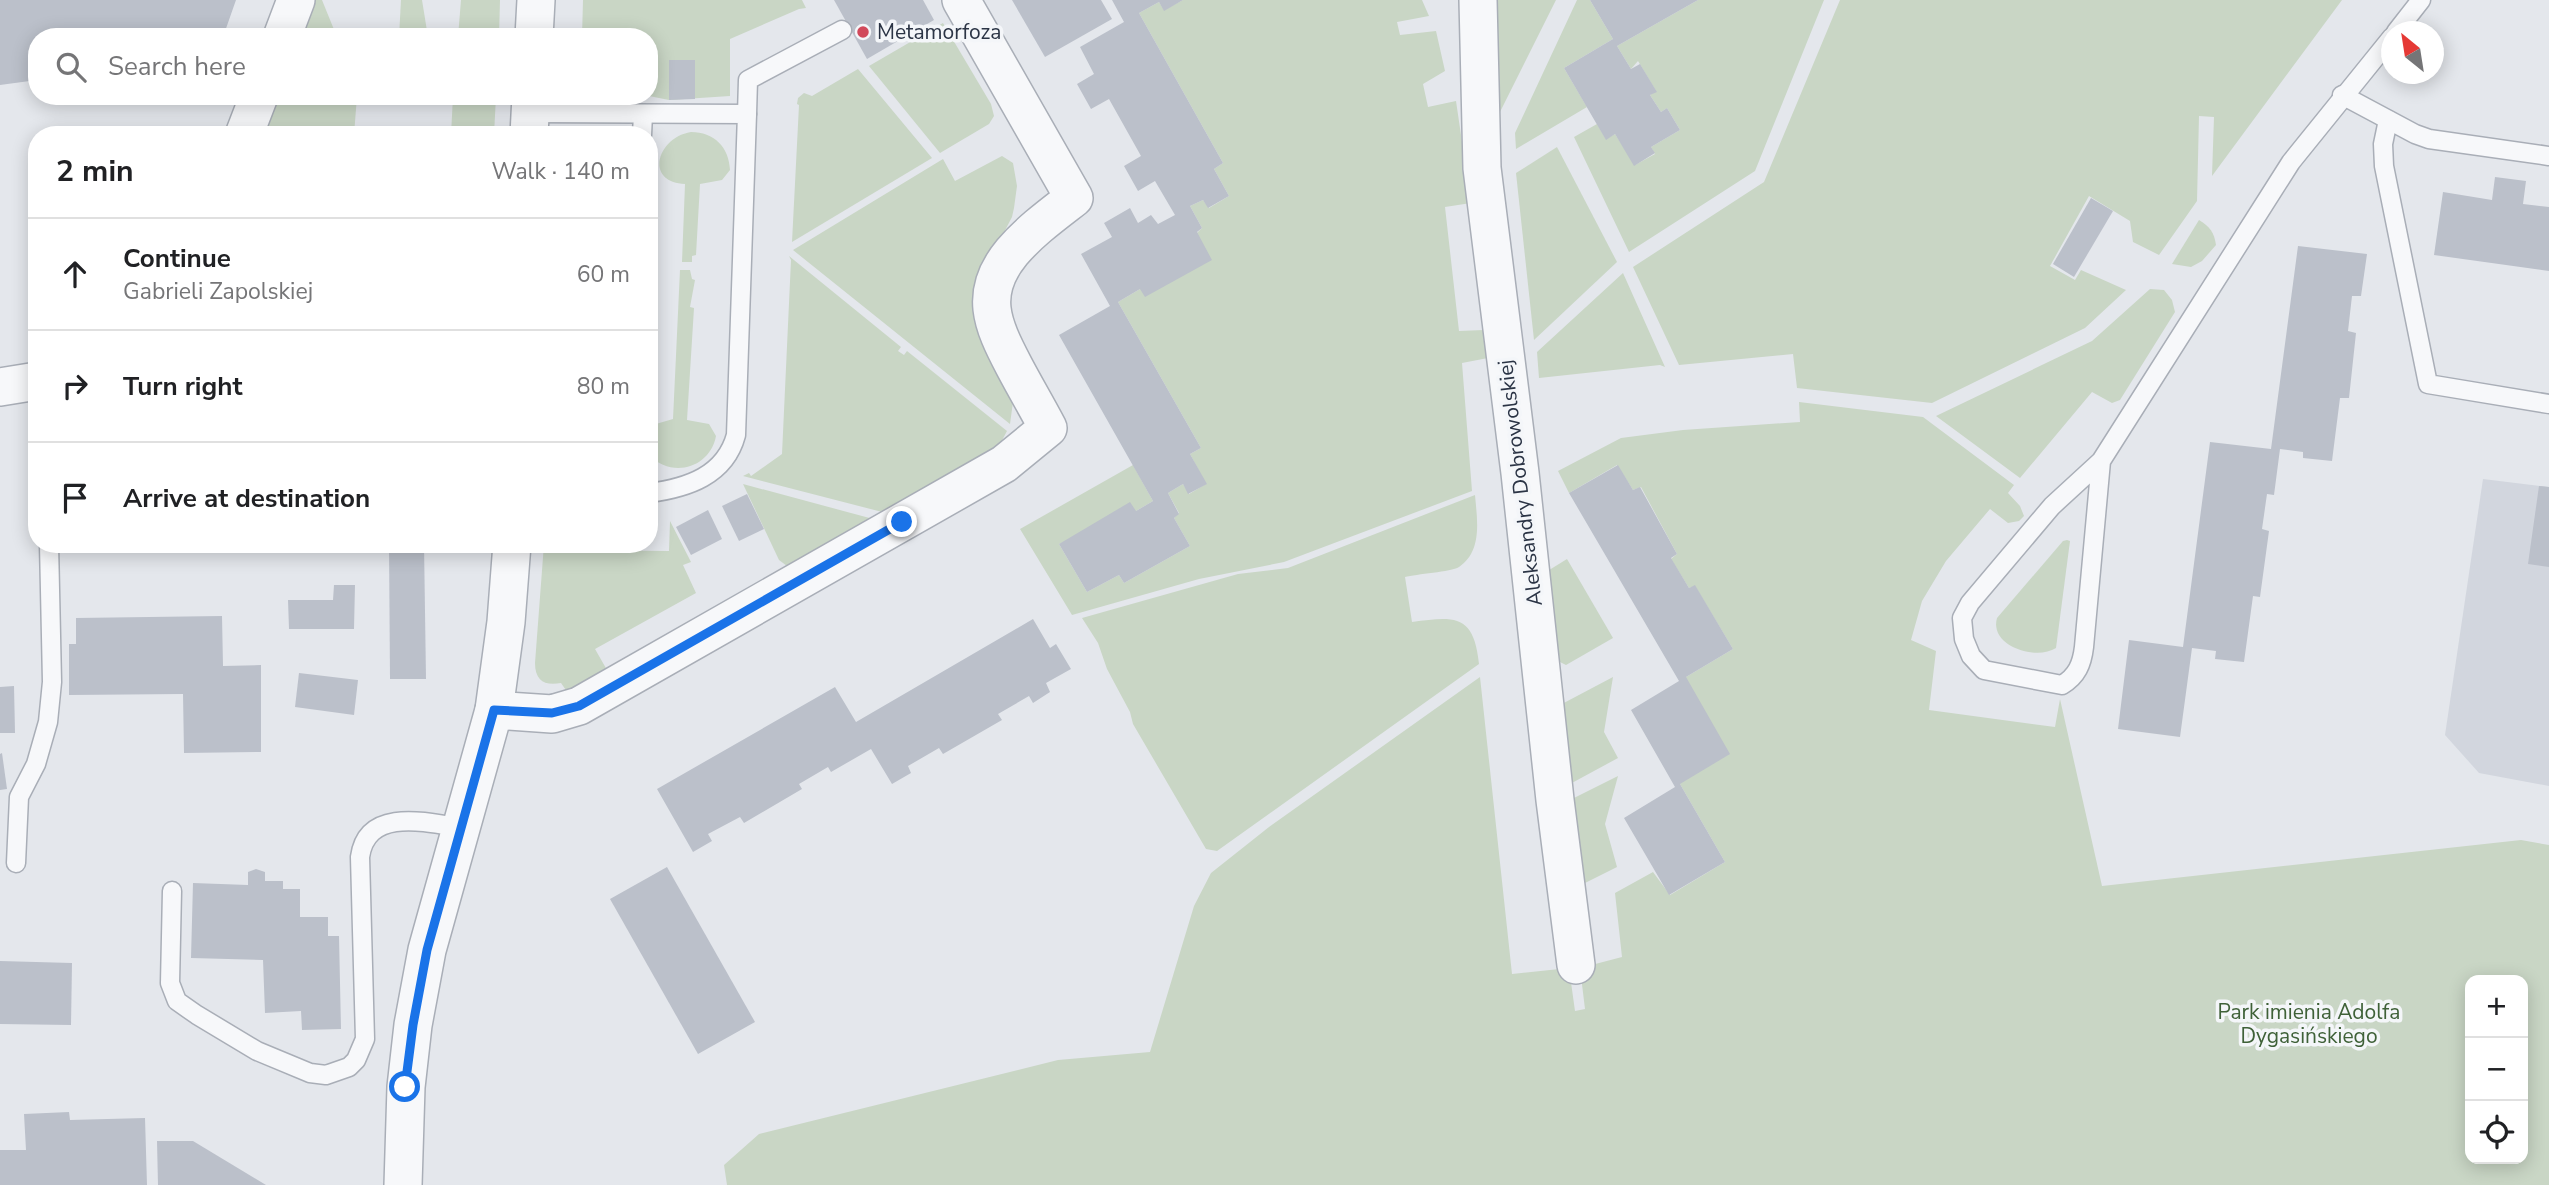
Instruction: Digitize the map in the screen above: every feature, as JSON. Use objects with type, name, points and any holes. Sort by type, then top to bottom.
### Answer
[{"type":"street","points":[[285,28],[296,0]]},
{"type":"street","points":[[534,28],[536,0]]},
{"type":"street","points":[[494,710],[552,713],[579,706],[1004,464],[1048,428],[999,337],[991,313],[991,299],[998,274],[1012,252],[1074,198],[961,0]]},
{"type":"street","name":"Aleksandry Dobrowolskiej","points":[[1478,0],[1482,168],[1576,965]]},
{"type":"street","points":[[247,126],[256,105]]},
{"type":"street","points":[[0,387],[28,382]]},
{"type":"street","points":[[403,1185],[405,1087],[413,1025],[427,950],[494,710],[506,622],[511,553]]},
{"type":"lane","points":[[2405,21],[2421,0]]},
{"type":"lane","points":[[658,492],[684,486],[713,472],[727,457],[736,435],[748,80],[842,30]]},
{"type":"lane","points":[[2101,460],[2083,659],[2077,671],[2071,680],[2062,685],[1984,670],[1971,656],[1966,645],[1963,614],[2052,506],[2101,460],[2291,162],[2381,50]]},
{"type":"lane","points":[[2343,96],[2429,139],[2549,156]]},
{"type":"lane","points":[[642,126],[643,114]]},
{"type":"lane","points":[[530,115],[747,114]]},
{"type":"lane","points":[[2388,120],[2383,144],[2384,166],[2428,384],[2549,404]]},
{"type":"lane","points":[[16,863],[19,797],[39,755],[48,722],[52,682],[49,553]]},
{"type":"lane","points":[[172,891],[170,983],[177,1001],[257,1051],[310,1073],[326,1075],[340,1072],[356,1060],[365,1039],[360,857],[362,842],[369,832],[394,821],[426,822],[462,828]]},
{"type":"shaded area","points":[[2483,479],[2549,487],[2549,786],[2479,773],[2445,735]]},
{"type":"green space","points":[[311,0],[322,0],[333,28],[300,28]]},
{"type":"green space","points":[[401,0],[422,0],[427,28],[399,28]]},
{"type":"green space","points":[[461,0],[500,0],[499,28],[459,28]]},
{"type":"green space","points":[[583,0],[802,0],[806,8],[730,39],[730,96],[669,100],[658,98],[658,28],[582,28]]},
{"type":"green space","points":[[1183,0],[1422,0],[1429,16],[1397,22],[1400,35],[1436,31],[1445,71],[1423,84],[1428,107],[1456,101],[1471,203],[1445,207],[1459,331],[1484,330],[1488,358],[1462,363],[1472,491],[1284,562],[1199,579],[1072,615],[1020,529],[1133,465],[1153,501],[1059,544],[1087,592],[1119,575],[1124,583],[1190,546],[1174,518],[1179,513],[1168,493],[1183,484],[1189,494],[1206,484],[1190,454],[1201,448],[1118,302],[1140,289],[1202,228],[1190,206],[1203,200],[1209,208],[1229,196],[1214,169],[1223,163],[1139,13],[1159,2],[1164,10]]},
{"type":"green space","points":[[1493,0],[1556,0],[1500,112],[1492,50]]},
{"type":"green space","points":[[1577,0],[1590,0],[1613,39],[1564,68],[1587,107],[1516,149],[1515,133]]},
{"type":"green space","points":[[1698,0],[1824,0],[1755,171],[1629,252],[1574,137],[1597,124],[1606,139],[1615,134],[1635,165],[1655,154],[1651,147],[1680,130],[1667,108],[1661,112],[1650,95],[1656,91],[1638,61],[1631,69],[1617,46]]},
{"type":"green space","points":[[1840,0],[2342,0],[2212,176],[2214,117],[2199,116],[2197,201],[2159,255],[2133,242],[2130,221],[2089,196],[2050,266],[2075,280],[2081,270],[2126,290],[2085,328],[1932,403],[1797,388],[1793,354],[1679,365],[1633,267],[1764,182]]},
{"type":"green space","points":[[943,23],[991,104],[994,116],[989,124],[940,153],[869,66]]},
{"type":"green space","points":[[858,69],[932,158],[792,242],[798,98],[804,93],[812,96]]},
{"type":"green space","points":[[269,105],[356,105],[355,126],[259,126]]},
{"type":"green space","points":[[453,105],[496,105],[494,126],[451,126]]},
{"type":"green space","points":[[691,132],[707,135],[719,142],[727,154],[730,170],[722,180],[700,184],[696,255],[692,256],[692,262],[682,262],[685,184],[664,176],[660,159],[670,142]]},
{"type":"green space","points":[[1557,147],[1617,262],[1534,340],[1516,173]]},
{"type":"green space","points":[[1002,156],[1013,163],[1017,186],[1012,217],[999,242],[1013,402],[1010,424],[793,250],[943,159],[955,181]]},
{"type":"green space","points":[[2199,220],[2211,230],[2216,245],[2202,261],[2191,267],[2172,264]]},
{"type":"green space","points":[[789,256],[901,347],[898,351],[904,355],[907,351],[1007,431],[999,446],[886,513],[743,476],[749,473],[751,476],[782,454],[791,260]]},
{"type":"green space","points":[[680,270],[690,270],[692,279],[695,280],[690,307],[694,308],[687,420],[709,424],[716,436],[706,456],[698,462],[679,468],[658,462],[658,423],[673,419]]},
{"type":"green space","points":[[1623,273],[1665,367],[1660,365],[1539,378],[1537,352]]},
{"type":"green space","points":[[2150,289],[2164,290],[2172,300],[2175,312],[2120,400],[2112,403],[2092,392],[2020,478],[1936,416],[2092,341]]},
{"type":"green space","name":"Park imienia Adolfa Dygasińskiego","points":[[1799,402],[1923,417],[2014,485],[2008,493],[2020,506],[2024,516],[2019,521],[2008,523],[1990,509],[1946,561],[1922,601],[1911,640],[1936,651],[1929,710],[2055,727],[2060,699],[2102,886],[2521,840],[2549,845],[2549,1185],[727,1185],[724,1165],[759,1134],[1058,1060],[1150,1052],[1194,906],[1211,873],[1269,827],[1480,677],[1512,974],[1569,968],[1575,1011],[1585,1009],[1580,968],[1622,957],[1615,893],[1653,872],[1670,895],[1725,862],[1680,784],[1686,677],[1733,649],[1695,586],[1689,588],[1671,559],[1677,554],[1641,487],[1633,490],[1617,465],[1569,493],[1558,471],[1621,438],[1683,430],[1800,422]]},
{"type":"green space","points":[[743,484],[877,520],[787,566],[779,560]]},
{"type":"green space","points":[[1475,495],[1477,534],[1467,560],[1455,569],[1405,577],[1412,622],[1451,619],[1460,622],[1472,636],[1479,664],[1217,851],[1206,849],[1133,724],[1098,643],[1082,618],[1238,574],[1288,568]]},
{"type":"green space","points":[[670,521],[691,562],[683,565],[696,593],[595,649],[607,670],[568,693],[561,683],[550,684],[539,678],[535,663],[543,553],[669,551]]},
{"type":"green space","points":[[2063,541],[2070,541],[2056,648],[2037,653],[2016,648],[2000,636],[1996,628],[1997,618]]},
{"type":"green space","points":[[1567,559],[1613,638],[1566,665],[1556,660],[1546,572]]},
{"type":"green space","points":[[1613,677],[1604,732],[1618,758],[1570,784],[1560,705]]},
{"type":"green space","points":[[1618,776],[1605,824],[1617,867],[1579,886],[1566,802]]},
{"type":"building","points":[[0,0],[236,0],[226,28],[28,28],[28,81],[0,85]]},
{"type":"building","points":[[834,0],[923,0],[934,20],[867,59]]},
{"type":"building","points":[[1012,0],[1101,0],[1112,19],[1045,57]]},
{"type":"building","points":[[1112,0],[1183,0],[1164,11],[1159,2],[1139,13],[1223,163],[1214,169],[1229,196],[1208,208],[1203,200],[1190,206],[1202,228],[1197,232],[1212,260],[1145,297],[1140,289],[1118,302],[1201,448],[1190,454],[1207,484],[1188,494],[1183,484],[1168,493],[1179,514],[1174,518],[1190,546],[1124,583],[1119,575],[1087,592],[1059,544],[1130,502],[1136,511],[1153,501],[1059,335],[1110,306],[1081,254],[1112,237],[1104,223],[1130,208],[1138,223],[1151,215],[1158,224],[1175,215],[1155,181],[1138,191],[1124,166],[1141,156],[1109,99],[1091,109],[1077,84],[1094,74],[1080,47],[1124,22]]},
{"type":"building","points":[[1590,0],[1698,0],[1617,46],[1631,69],[1640,64],[1657,92],[1650,95],[1661,112],[1667,108],[1680,130],[1651,147],[1655,153],[1634,166],[1615,134],[1606,140],[1564,68],[1613,39]]},
{"type":"building","points":[[669,60],[695,60],[695,99],[669,100]]},
{"type":"building","points":[[2495,177],[2526,181],[2523,204],[2549,207],[2549,271],[2434,255],[2443,192],[2492,200]]},
{"type":"building","points":[[2091,198],[2113,211],[2074,277],[2053,264]]},
{"type":"building","points":[[2298,246],[2367,254],[2361,296],[2352,296],[2348,331],[2356,333],[2349,398],[2340,398],[2332,461],[2303,458],[2303,452],[2280,449],[2274,495],[2267,494],[2262,529],[2269,531],[2260,597],[2253,596],[2244,662],[2215,659],[2216,651],[2192,648],[2180,737],[2118,729],[2129,640],[2183,647],[2210,442],[2271,449]]},
{"type":"building","points":[[1618,465],[1633,490],[1640,487],[1677,554],[1671,558],[1689,588],[1695,585],[1733,649],[1686,677],[1730,754],[1680,784],[1725,862],[1669,895],[1624,818],[1675,787],[1631,710],[1679,681],[1569,493]]},
{"type":"building","points":[[2539,486],[2549,487],[2549,567],[2528,564]]},
{"type":"building","points":[[747,494],[764,529],[739,541],[722,506]]},
{"type":"building","points":[[708,510],[722,539],[691,555],[676,527]]},
{"type":"building","points":[[389,553],[424,553],[426,679],[390,679]]},
{"type":"building","points":[[334,585],[355,585],[354,629],[289,629],[288,600],[333,600]]},
{"type":"building","points":[[222,616],[223,666],[261,665],[261,752],[184,753],[183,694],[69,695],[69,644],[76,644],[76,618]]},
{"type":"building","points":[[1033,619],[1050,648],[1056,644],[1071,669],[1046,683],[1050,692],[1033,703],[1029,696],[998,714],[1002,720],[943,754],[939,748],[908,766],[911,773],[892,784],[871,749],[831,772],[828,767],[799,784],[802,789],[744,823],[740,817],[708,834],[712,841],[693,852],[657,789],[835,687],[856,722]]},
{"type":"building","points":[[299,673],[358,680],[354,715],[295,707]]},
{"type":"building","points":[[14,686],[15,733],[0,733],[0,687]]},
{"type":"building","points":[[2,753],[7,789],[0,790],[0,754]]},
{"type":"building","points":[[667,867],[755,1022],[698,1054],[610,899]]},
{"type":"building","points":[[256,869],[265,872],[265,881],[283,881],[283,889],[300,889],[300,917],[328,917],[328,936],[339,936],[341,1029],[302,1030],[301,1011],[265,1013],[263,960],[191,958],[193,883],[248,885],[248,872]]},
{"type":"building","points":[[0,961],[72,963],[71,1025],[0,1024]]},
{"type":"building","points":[[69,1112],[70,1120],[145,1118],[147,1185],[0,1185],[0,1150],[26,1150],[24,1114]]},
{"type":"building","points":[[157,1141],[193,1141],[266,1185],[158,1185]]},
{"type":"place","name":"Metamorfoza","points":[[863,32]]},
{"type":"route","points":[[405,1087],[427,950],[494,710],[552,713],[579,706],[902,522]]}]
